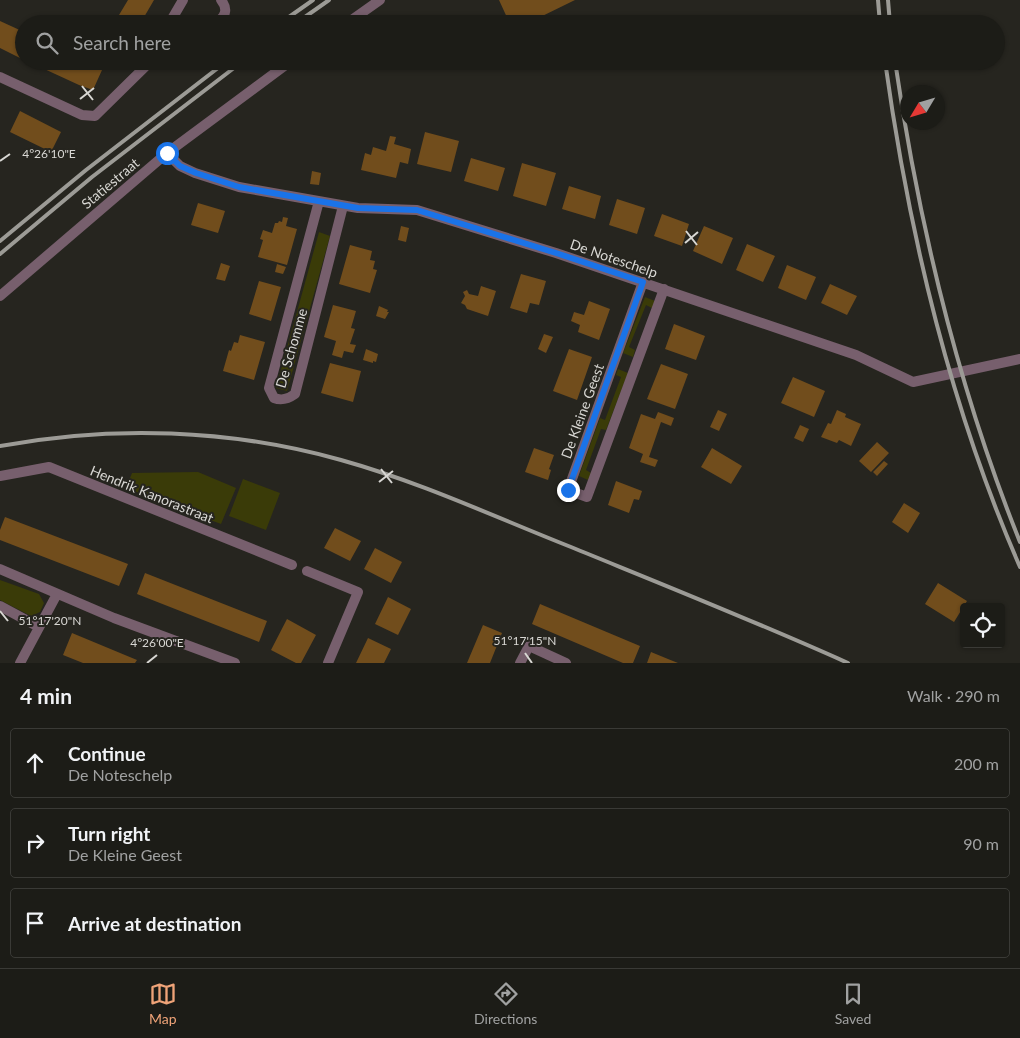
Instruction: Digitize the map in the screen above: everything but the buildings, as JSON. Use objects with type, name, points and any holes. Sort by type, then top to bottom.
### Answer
[{"type":"street","points":[[175,15],[183,0]]},
{"type":"street","points":[[221,0],[226,12],[224,15]]},
{"type":"street","points":[[359,15],[380,0]]},
{"type":"street","points":[[0,77],[82,115],[94,116],[142,70]]},
{"type":"street","name":"Statiestraat","points":[[0,296],[167,153],[279,70]]},
{"type":"street","name":"De Noteschelp","points":[[167,153],[180,166],[239,187],[358,208],[417,210],[556,253],[856,355],[912,382],[1020,359]]},
{"type":"street","name":"De Schomme","points":[[319,201],[269,388],[274,398],[280,400],[285,400],[295,394],[343,206]]},
{"type":"street","name":"De Kleine Geest","points":[[643,282],[568,490],[587,497],[664,289]]},
{"type":"street","name":"Hendrik Kanorastraat","points":[[0,476],[48,466],[292,565]]},
{"type":"street","points":[[0,569],[114,618],[235,663]]},
{"type":"street","points":[[307,572],[358,592],[328,663]]},
{"type":"street","points":[[20,663],[57,594]]},
{"type":"street","points":[[0,606],[39,627]]},
{"type":"street","points":[[520,663],[529,646],[566,663]]},
{"type":"shaded area","points":[[319,232],[330,236],[287,391],[276,388]]},
{"type":"shaded area","points":[[645,297],[655,301],[652,308],[646,305],[629,347],[635,350],[633,357],[623,353]]},
{"type":"shaded area","points":[[618,369],[628,373],[606,430],[601,429],[586,470],[591,473],[588,480],[579,476],[600,418],[605,420],[621,377],[616,375]]},
{"type":"shaded area","points":[[198,472],[236,488],[221,524],[126,488],[132,473]]},
{"type":"shaded area","points":[[243,479],[280,493],[266,530],[229,516]]},
{"type":"shaded area","points":[[0,580],[39,594],[44,603],[40,612],[31,616],[0,600]]},
{"type":"railway","points":[[292,15],[313,0]]},
{"type":"railway","points":[[308,15],[329,0]]},
{"type":"railway","points":[[878,0],[879,15]]},
{"type":"railway","points":[[888,0],[889,15]]},
{"type":"railway","points":[[0,241],[86,170],[215,70]]},
{"type":"railway","points":[[0,254],[92,177],[231,70]]},
{"type":"railway","points":[[886,70],[906,191],[935,319],[973,445],[1020,567]]},
{"type":"railway","points":[[896,70],[916,184],[943,305],[978,425],[1020,542]]},
{"type":"railway","points":[[0,446],[85,435],[171,433],[257,442],[341,460],[400,479],[457,501],[710,604],[848,663]]},
{"type":"route","points":[[167,153],[180,166],[239,187],[358,208],[417,210],[643,282],[568,490]]}]
